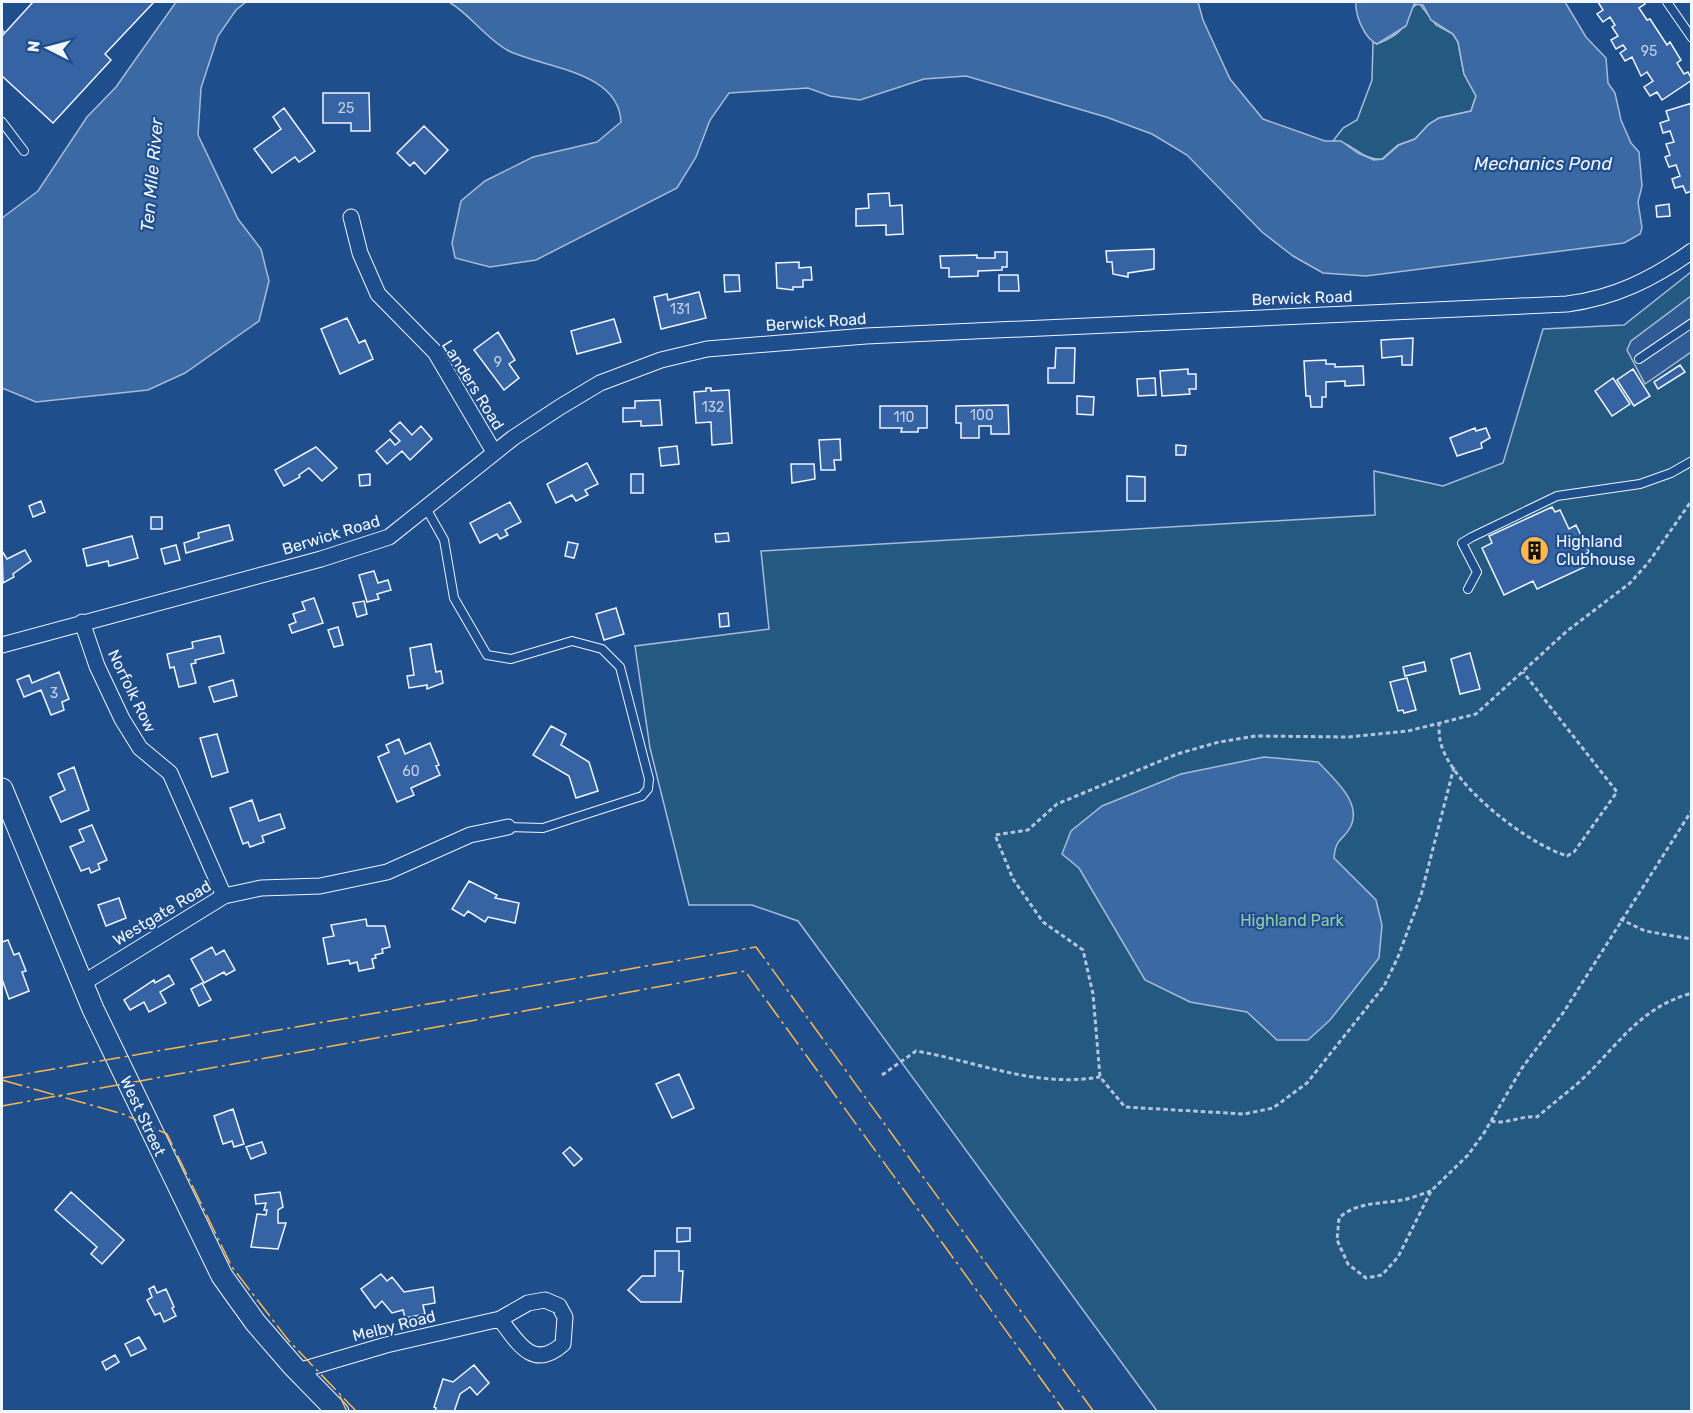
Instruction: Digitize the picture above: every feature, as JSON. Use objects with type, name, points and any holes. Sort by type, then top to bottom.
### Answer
[{"type":"main road","name":"West Street","points":[[2,789],[130,1089],[222,1276],[255,1322],[338,1412]]},
{"type":"street","name":"Landers Road","points":[[351,217],[360,253],[378,294],[435,352],[494,452]]},
{"type":"street","name":"Berwick Road","points":[[2,645],[369,545],[389,537],[522,431],[600,383],[661,360],[707,349],[866,336],[1567,304],[1623,291],[1659,273],[1692,251]]},
{"type":"street","name":"Norfolk Row","points":[[82,622],[97,666],[122,719],[140,748],[170,773],[224,896]]},
{"type":"street","name":"Westgate Road","points":[[83,983],[224,896],[261,888],[320,886],[387,872],[470,835],[508,827]]},
{"type":"street","name":"Melby Road","points":[[298,1371],[386,1345],[500,1319],[528,1304],[545,1300],[554,1302],[565,1317],[563,1344],[547,1355],[537,1356],[526,1352],[500,1319]]},
{"type":"lane","points":[[1667,2],[1692,38]]},
{"type":"lane","points":[[2,122],[24,151]]},
{"type":"lane","points":[[1639,360],[1692,323]]},
{"type":"lane","points":[[1468,589],[1477,572],[1462,543],[1557,495],[1640,484],[1671,473],[1692,461]]},
{"type":"lane","points":[[426,508],[444,540],[454,598],[487,655],[512,659],[572,641],[602,649],[620,667],[650,779],[648,789],[642,796],[543,828],[508,827]]},
{"type":"path","points":[[1454,767],[1421,895],[1398,957],[1384,986],[1307,1083],[1273,1108],[1244,1114],[1125,1107],[1100,1077],[1093,994],[1083,950],[1042,922],[1013,879],[995,835],[1028,830],[1057,804],[1177,754],[1219,742],[1256,736],[1349,737],[1408,731],[1476,714],[1567,631],[1630,583],[1648,563],[1692,501]]},
{"type":"path","points":[[1439,722],[1440,741],[1454,767],[1493,813],[1520,833],[1567,856],[1574,852],[1617,792],[1614,785],[1523,672]]},
{"type":"path","points":[[1431,1191],[1405,1200],[1360,1206],[1346,1211],[1339,1218],[1336,1240],[1348,1264],[1366,1278],[1382,1275],[1398,1257],[1431,1191],[1468,1155],[1522,1068],[1563,1013],[1620,919],[1692,810]]},
{"type":"path","points":[[1620,919],[1645,931],[1692,939]]},
{"type":"path","points":[[1491,1121],[1500,1123],[1530,1116],[1538,1117],[1577,1084],[1644,1017],[1667,1000],[1692,993]]},
{"type":"path","points":[[882,1075],[916,1051],[1023,1077],[1071,1082],[1100,1077]]},
{"type":"green space","points":[[1419,3],[1436,25],[1453,34],[1458,42],[1464,74],[1476,96],[1471,111],[1439,118],[1429,124],[1415,139],[1398,145],[1382,159],[1368,157],[1346,144],[1333,141],[1343,128],[1357,120],[1372,80],[1373,42],[1377,44],[1400,31],[1411,8]]},
{"type":"green space","name":"Highland Park","points":[[1691,272],[1691,1411],[1157,1411],[798,921],[752,905],[689,905],[650,748],[635,646],[769,629],[761,551],[1375,515],[1374,471],[1443,486],[1503,463],[1543,329],[1624,325]]},
{"type":"shaded area","points":[[1691,296],[1691,352],[1645,384],[1627,350],[1631,341]]},
{"type":"water","name":"Ten Mile River","points":[[176,2],[246,2],[236,10],[218,36],[201,88],[198,135],[238,219],[261,249],[269,281],[259,321],[185,373],[148,390],[36,402],[2,388],[2,218],[38,191],[87,117],[116,87]]},
{"type":"water","name":"Mechanics Pond","points":[[449,2],[1198,2],[1203,20],[1230,79],[1263,119],[1325,141],[1341,141],[1358,153],[1374,160],[1383,159],[1399,145],[1415,139],[1429,124],[1439,118],[1471,111],[1476,96],[1464,74],[1458,42],[1453,34],[1431,20],[1423,5],[1414,4],[1406,26],[1377,44],[1368,37],[1361,26],[1356,2],[1565,2],[1586,37],[1606,58],[1608,83],[1615,93],[1621,120],[1631,143],[1639,152],[1642,186],[1638,202],[1642,228],[1640,234],[1624,243],[1366,276],[1323,273],[1293,256],[1262,232],[1187,155],[1152,134],[1106,117],[966,76],[924,79],[860,100],[830,96],[808,88],[729,93],[710,120],[696,157],[677,188],[536,260],[490,267],[455,258],[452,243],[461,201],[485,181],[533,157],[597,142],[621,122],[617,105],[608,92],[594,82],[559,67],[509,51]]},
{"type":"water","points":[[1264,757],[1318,762],[1344,791],[1353,808],[1353,817],[1351,826],[1336,846],[1334,858],[1376,900],[1382,925],[1379,958],[1330,1020],[1308,1040],[1277,1040],[1247,1012],[1190,1002],[1145,980],[1079,868],[1062,854],[1071,831],[1102,806],[1181,774]]},
{"type":"building","points":[[33,2],[154,2],[105,54],[111,60],[53,123],[2,76],[2,36]]},
{"type":"building","points":[[1598,2],[1644,2],[1645,4],[1639,8],[1647,20],[1650,19],[1667,45],[1670,42],[1681,60],[1677,63],[1684,74],[1688,72],[1692,80],[1662,100],[1657,92],[1650,96],[1644,87],[1653,81],[1647,72],[1641,76],[1632,57],[1625,61],[1620,53],[1626,49],[1623,45],[1616,49],[1611,40],[1618,36],[1612,27],[1615,25],[1610,17],[1603,22],[1597,14],[1603,10]]},
{"type":"building","points":[[323,93],[369,93],[370,131],[351,131],[351,123],[323,123]]},
{"type":"building","points":[[1692,103],[1692,191],[1686,193],[1683,186],[1675,188],[1672,179],[1680,176],[1676,165],[1669,167],[1665,157],[1670,155],[1666,144],[1674,142],[1670,131],[1663,133],[1660,123],[1669,120],[1666,111]]},
{"type":"building","points":[[284,108],[315,151],[299,162],[295,157],[272,173],[254,149],[281,129],[273,117]]},
{"type":"building","points":[[424,126],[448,150],[425,174],[414,162],[410,166],[397,153]]},
{"type":"building","points":[[889,193],[890,206],[902,205],[903,234],[886,235],[886,225],[856,226],[856,209],[869,208],[868,194]]},
{"type":"building","points":[[1669,204],[1670,216],[1657,217],[1656,206]]},
{"type":"building","points":[[1154,249],[1154,269],[1128,273],[1128,277],[1113,274],[1112,262],[1107,262],[1106,251]]},
{"type":"building","points":[[995,252],[1007,252],[1007,267],[1002,267],[1002,270],[978,271],[978,276],[949,277],[949,268],[941,268],[940,256],[977,255],[977,258],[995,258]]},
{"type":"building","points":[[799,262],[799,268],[811,267],[812,280],[803,280],[803,287],[793,287],[793,290],[777,288],[776,263]]},
{"type":"building","points":[[724,275],[739,275],[740,291],[725,292]]},
{"type":"building","points":[[999,275],[1018,275],[1019,291],[999,291]]},
{"type":"building","points":[[699,292],[706,318],[661,329],[654,297],[667,294],[668,300]]},
{"type":"building","points":[[347,318],[359,343],[365,340],[373,359],[340,374],[321,329]]},
{"type":"building","points":[[614,319],[621,342],[577,354],[571,331]]},
{"type":"building","points":[[498,332],[515,360],[509,364],[519,378],[504,390],[474,350]]},
{"type":"building","points":[[1413,338],[1412,365],[1402,365],[1402,356],[1382,358],[1381,340]]},
{"type":"building","points":[[1056,348],[1075,348],[1074,383],[1048,383],[1048,368],[1055,368]]},
{"type":"building","points":[[1326,360],[1326,364],[1335,364],[1335,367],[1363,366],[1364,385],[1345,386],[1345,381],[1326,382],[1326,397],[1322,397],[1322,407],[1311,407],[1310,396],[1306,396],[1304,361]]},
{"type":"building","points":[[1680,365],[1685,372],[1658,389],[1654,382]]},
{"type":"building","points":[[1188,369],[1188,374],[1196,374],[1196,389],[1189,389],[1190,394],[1162,396],[1160,371]]},
{"type":"building","points":[[1633,369],[1650,396],[1634,406],[1617,380]]},
{"type":"building","points":[[1155,378],[1156,395],[1138,396],[1137,379]]},
{"type":"building","points":[[1613,378],[1630,404],[1612,416],[1595,391]]},
{"type":"building","points":[[706,388],[711,388],[711,391],[729,390],[732,443],[712,445],[711,422],[696,423],[694,392],[706,391]]},
{"type":"building","points":[[1077,396],[1094,397],[1093,415],[1077,414]]},
{"type":"building","points":[[660,400],[662,425],[641,426],[641,421],[623,422],[623,408],[635,408],[635,401]]},
{"type":"building","points":[[1008,405],[1009,434],[991,434],[991,426],[979,426],[979,438],[961,438],[961,423],[956,423],[956,406]]},
{"type":"building","points":[[880,406],[927,406],[927,428],[918,428],[918,432],[901,432],[902,428],[880,428]]},
{"type":"building","points":[[400,422],[412,435],[421,426],[432,439],[410,460],[402,451],[387,464],[376,451],[390,439],[395,445],[400,441],[390,431]]},
{"type":"building","points":[[1475,428],[1476,431],[1486,428],[1490,438],[1481,443],[1482,448],[1457,456],[1450,438]]},
{"type":"building","points":[[840,439],[841,460],[834,460],[835,470],[821,470],[819,440]]},
{"type":"building","points":[[1176,445],[1186,446],[1185,455],[1176,455]]},
{"type":"building","points":[[677,446],[679,464],[661,466],[659,448]]},
{"type":"building","points":[[316,447],[337,468],[322,481],[309,468],[299,475],[300,477],[284,486],[275,470]]},
{"type":"building","points":[[587,463],[598,484],[585,490],[588,495],[576,501],[572,495],[556,503],[547,484]]},
{"type":"building","points":[[791,464],[814,464],[815,479],[792,483]]},
{"type":"building","points":[[370,474],[370,485],[360,486],[359,475]]},
{"type":"building","points":[[631,474],[643,474],[643,493],[631,493]]},
{"type":"building","points":[[1127,476],[1145,477],[1145,501],[1127,501]]},
{"type":"building","points":[[41,501],[45,512],[33,517],[29,506]]},
{"type":"building","points":[[510,502],[521,522],[505,530],[508,535],[500,539],[497,534],[480,543],[470,523]]},
{"type":"building","name":"Highland Clubhouse","points":[[1552,507],[1555,512],[1560,510],[1569,529],[1576,525],[1589,552],[1584,555],[1589,565],[1537,589],[1533,581],[1504,595],[1482,548],[1492,543],[1489,536]]},
{"type":"building","points":[[151,517],[162,517],[162,529],[151,529]]},
{"type":"building","points":[[229,525],[233,540],[186,553],[184,543],[199,538],[198,533]]},
{"type":"building","points":[[728,533],[729,541],[716,542],[715,534]]},
{"type":"building","points":[[132,536],[138,558],[109,566],[108,561],[87,566],[83,549]]},
{"type":"building","points":[[568,542],[578,544],[574,558],[565,556]]},
{"type":"building","points":[[176,545],[180,560],[165,564],[161,549]]},
{"type":"building","points":[[25,550],[31,561],[13,574],[14,577],[3,583],[2,551],[7,559]]},
{"type":"building","points":[[374,571],[378,583],[388,580],[391,590],[377,594],[379,599],[367,602],[359,575]]},
{"type":"building","points":[[314,598],[323,623],[292,633],[289,625],[296,622],[293,614],[305,610],[302,602]]},
{"type":"building","points":[[364,601],[367,614],[357,617],[353,603]]},
{"type":"building","points":[[616,608],[624,634],[604,640],[596,614]]},
{"type":"building","points":[[728,613],[729,626],[720,627],[719,614]]},
{"type":"building","points":[[338,627],[343,645],[334,647],[328,630]]},
{"type":"building","points":[[220,636],[224,653],[195,660],[196,663],[191,664],[196,683],[179,687],[174,667],[170,668],[167,654],[193,648],[192,642]]},
{"type":"building","points":[[431,644],[436,672],[441,671],[443,683],[427,689],[427,685],[409,688],[407,676],[414,675],[410,648]]},
{"type":"building","points":[[1470,653],[1480,689],[1460,694],[1451,659]]},
{"type":"building","points":[[1424,662],[1426,671],[1405,676],[1403,667]]},
{"type":"building","points":[[59,672],[69,699],[62,702],[64,710],[51,715],[41,690],[24,697],[17,680],[29,675],[32,683]]},
{"type":"building","points":[[1407,678],[1416,710],[1404,713],[1403,710],[1398,711],[1390,682]]},
{"type":"building","points":[[233,680],[237,696],[214,702],[209,687]]},
{"type":"building","points":[[551,726],[566,734],[561,745],[589,762],[598,791],[576,798],[569,776],[533,755]]},
{"type":"building","points":[[217,734],[228,772],[212,777],[200,738]]},
{"type":"building","points":[[399,739],[405,754],[430,743],[439,765],[436,766],[440,775],[411,788],[414,795],[397,802],[378,757],[389,752],[386,745]]},
{"type":"building","points":[[74,767],[89,810],[61,822],[50,797],[65,790],[58,774]]},
{"type":"building","points":[[252,800],[259,821],[280,814],[285,828],[262,836],[264,842],[250,847],[248,842],[243,844],[230,808]]},
{"type":"building","points":[[92,825],[107,860],[98,864],[100,869],[91,873],[89,868],[81,871],[70,847],[84,841],[79,830]]},
{"type":"building","points":[[469,881],[497,895],[495,898],[519,903],[515,923],[488,917],[485,922],[468,911],[464,916],[452,909]]},
{"type":"building","points":[[119,898],[126,918],[106,926],[98,905]]},
{"type":"building","points":[[366,919],[367,926],[385,926],[390,947],[382,949],[383,953],[375,955],[376,958],[372,959],[374,968],[359,971],[357,962],[350,964],[349,960],[328,964],[323,938],[334,936],[331,925]]},
{"type":"building","points":[[8,940],[14,955],[19,953],[26,971],[22,972],[29,991],[9,999],[2,979],[2,942]]},
{"type":"building","points":[[212,947],[216,955],[224,950],[235,970],[226,975],[224,972],[204,983],[191,959]]},
{"type":"building","points":[[169,975],[174,984],[160,992],[166,1003],[149,1012],[144,1002],[130,1010],[124,1000],[154,980],[155,983]]},
{"type":"building","points":[[202,983],[211,1000],[199,1006],[191,989]]},
{"type":"building","points":[[679,1074],[694,1108],[672,1118],[656,1084]]},
{"type":"building","points":[[233,1109],[244,1144],[234,1147],[232,1141],[223,1144],[214,1116]]},
{"type":"building","points":[[262,1142],[266,1153],[251,1159],[246,1147]]},
{"type":"building","points":[[570,1147],[582,1159],[574,1166],[563,1153]]},
{"type":"building","points":[[71,1192],[124,1240],[102,1264],[91,1254],[97,1247],[55,1210]]},
{"type":"building","points":[[280,1192],[283,1207],[278,1210],[278,1223],[286,1223],[278,1249],[251,1247],[257,1214],[266,1215],[267,1210],[264,1210],[266,1203],[256,1204],[255,1195]]},
{"type":"building","points":[[677,1228],[690,1228],[690,1241],[677,1242]]},
{"type":"building","points":[[655,1251],[679,1251],[679,1271],[683,1271],[681,1302],[641,1302],[628,1290],[642,1276],[655,1276]]},
{"type":"building","points":[[381,1274],[387,1281],[392,1277],[404,1292],[433,1287],[435,1303],[423,1305],[425,1314],[405,1318],[403,1310],[392,1313],[382,1301],[375,1308],[361,1289]]},
{"type":"building","points":[[154,1286],[157,1293],[166,1289],[174,1307],[172,1308],[176,1316],[164,1322],[160,1313],[155,1315],[147,1300],[152,1297],[149,1289]]},
{"type":"building","points":[[139,1337],[146,1349],[131,1356],[125,1344]]},
{"type":"building","points":[[115,1355],[119,1362],[106,1370],[102,1362]]},
{"type":"building","points":[[474,1365],[489,1383],[477,1395],[470,1387],[460,1394],[454,1412],[435,1412],[434,1407],[443,1379],[453,1382]]},
{"type":"power","points":[[2,1078],[756,947],[1094,1412]]},
{"type":"power","points":[[2,1106],[745,971],[1065,1412]]},
{"type":"power","points":[[2,1080],[123,1114],[167,1134],[232,1267],[289,1341],[357,1412]]},
{"type":"power","points":[[340,1396],[347,1412]]},
{"type":"place","name":"Highland Clubhouse","points":[[1535,550]]}]
